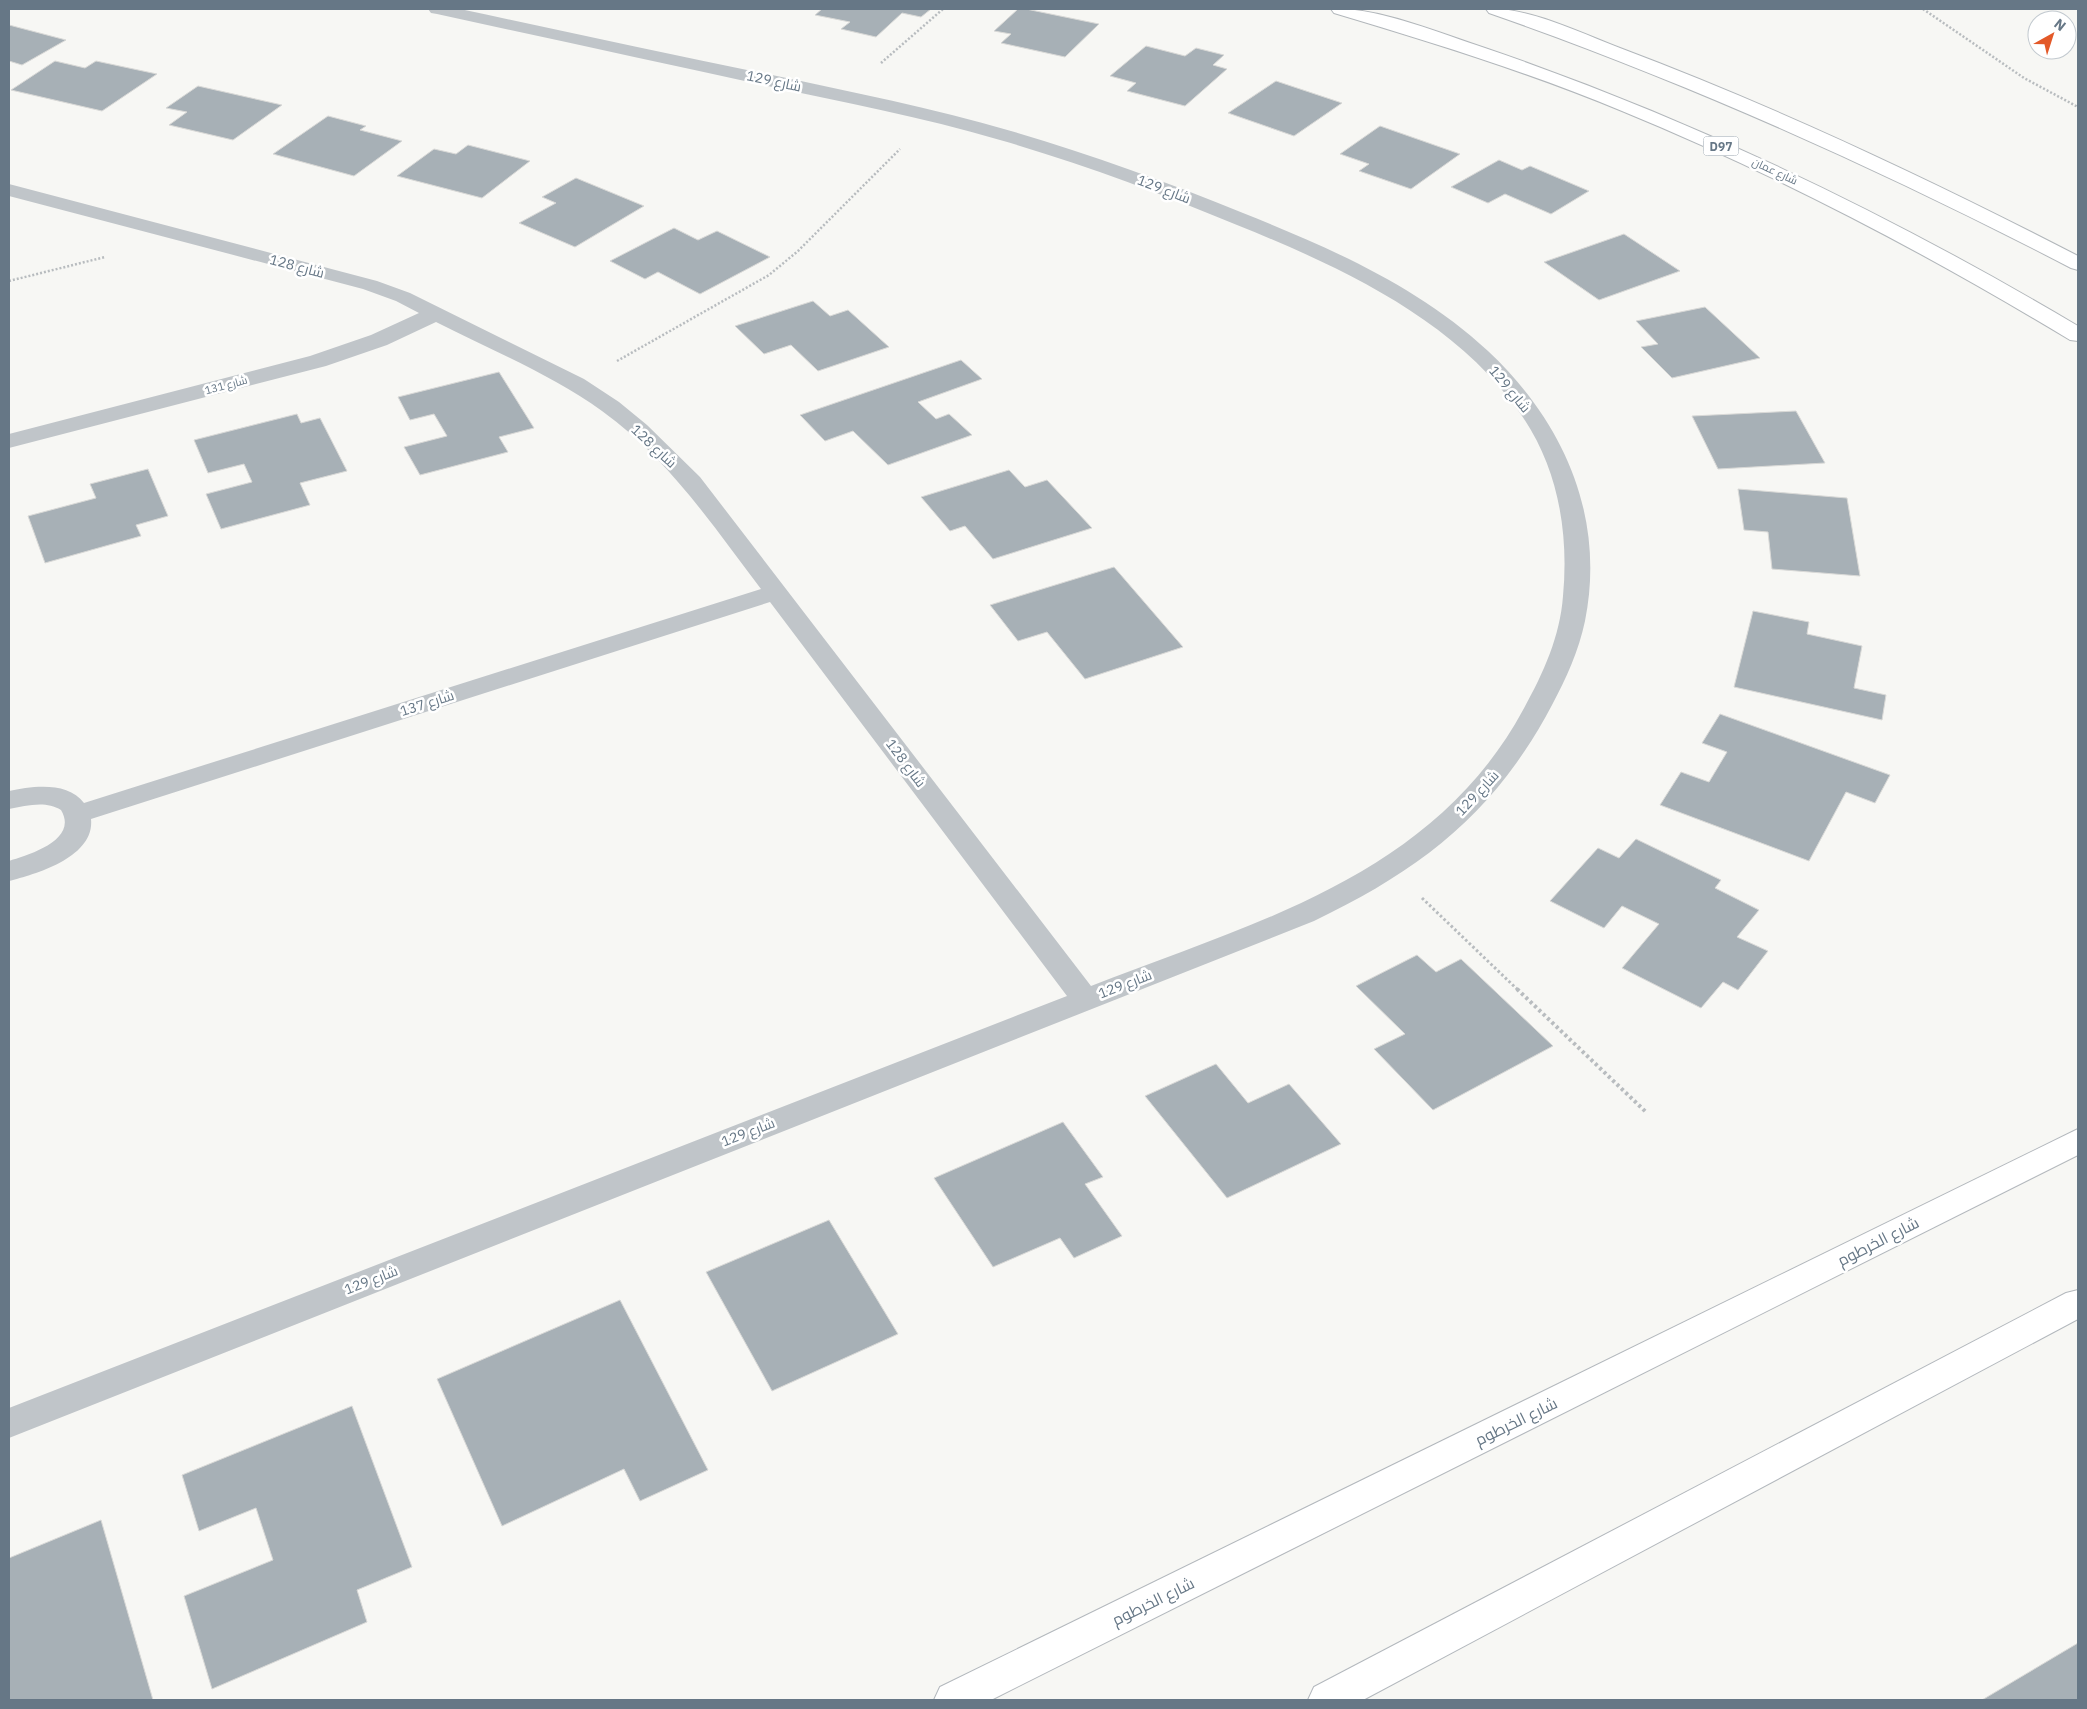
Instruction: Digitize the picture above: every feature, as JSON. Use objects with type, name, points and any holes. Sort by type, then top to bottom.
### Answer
[{"type":"main road","name":"شارع عمان","points":[[1340,9],[1516,64],[1690,133],[1866,215],[1958,264],[2078,335]]},
{"type":"main road","points":[[1495,9],[1635,59],[1806,130],[1938,191],[2078,264]]},
{"type":"main road","name":"شارع الخرطوم","points":[[953,1700],[2078,1141]]},
{"type":"main road","points":[[1327,1700],[2078,1303]]},
{"type":"street","name":"شارع 129","points":[[9,1423],[1304,914],[1391,868],[1442,830],[1481,792],[1513,752],[1560,664],[1574,616],[1579,570],[1577,531],[1569,494],[1557,458],[1539,424],[1513,388],[1481,355],[1437,319],[1362,273],[1257,225],[1144,181],[1002,135],[842,96],[437,9]]},
{"type":"street","name":"شارع 128","points":[[9,190],[370,285],[437,313],[576,384],[611,407],[639,430],[692,482],[1086,1000]]},
{"type":"street","name":"شارع 131","points":[[9,442],[318,361],[379,340],[437,313]]},
{"type":"street","name":"شارع 137","points":[[78,814],[776,592]]},
{"type":"street","points":[[9,800],[44,794],[60,798],[72,804],[78,814],[78,827],[71,839],[60,850],[42,860],[9,871]]},
{"type":"path","points":[[842,96],[943,9]]},
{"type":"path","points":[[1924,9],[2024,78],[2078,107]]},
{"type":"path","points":[[576,384],[769,274],[798,251],[933,117]]},
{"type":"path","points":[[9,281],[103,257],[142,242],[161,230]]},
{"type":"path","points":[[1391,868],[1647,1113]]},
{"type":"building","points":[[822,9],[931,9],[921,17],[902,13],[876,37],[841,29],[850,22],[815,15]]},
{"type":"building","points":[[1018,9],[1099,24],[1065,57],[1001,43],[1011,34],[994,31]]},
{"type":"building","points":[[9,25],[66,40],[22,65],[9,61]]},
{"type":"building","points":[[1146,46],[1185,56],[1196,48],[1224,55],[1213,65],[1227,69],[1185,106],[1127,91],[1136,83],[1110,76]]},
{"type":"building","points":[[55,61],[85,68],[96,61],[157,74],[102,111],[11,90]]},
{"type":"building","points":[[1276,81],[1342,103],[1294,136],[1228,113]]},
{"type":"building","points":[[198,86],[282,105],[233,140],[169,125],[187,112],[166,108]]},
{"type":"building","points":[[328,116],[366,126],[360,130],[402,141],[354,176],[273,154]]},
{"type":"building","points":[[1380,126],[1460,154],[1411,189],[1359,171],[1369,164],[1340,154]]},
{"type":"building","points":[[468,145],[530,161],[482,198],[397,176],[434,149],[456,154]]},
{"type":"building","points":[[1499,160],[1522,170],[1530,166],[1589,191],[1551,214],[1505,194],[1488,203],[1451,187]]},
{"type":"building","points":[[576,178],[644,206],[575,247],[519,223],[556,203],[542,197]]},
{"type":"building","points":[[674,228],[698,240],[717,231],[770,257],[700,294],[658,272],[645,279],[610,261]]},
{"type":"building","points":[[1624,234],[1680,271],[1599,300],[1544,262]]},
{"type":"building","points":[[813,301],[830,316],[848,310],[889,347],[818,371],[791,345],[764,354],[735,326]]},
{"type":"building","points":[[1705,307],[1760,358],[1672,378],[1641,347],[1658,344],[1636,321]]},
{"type":"building","points":[[961,360],[982,379],[918,402],[936,419],[949,414],[972,435],[888,465],[853,431],[825,441],[800,415]]},
{"type":"building","points":[[499,372],[534,428],[499,437],[508,452],[420,475],[404,447],[447,436],[434,414],[410,420],[398,397]]},
{"type":"building","points":[[1796,411],[1825,463],[1718,469],[1692,416]]},
{"type":"building","points":[[297,414],[301,423],[320,418],[347,471],[300,483],[310,505],[221,529],[206,494],[252,482],[244,464],[208,473],[194,440]]},
{"type":"building","points":[[148,469],[168,516],[136,525],[141,536],[45,563],[28,516],[96,498],[90,484]]},
{"type":"building","points":[[1009,470],[1025,487],[1047,480],[1092,528],[993,559],[965,526],[950,531],[921,497]]},
{"type":"building","points":[[1738,489],[1847,498],[1860,576],[1772,569],[1768,532],[1744,530]]},
{"type":"building","points":[[1114,567],[1183,647],[1085,679],[1047,632],[1018,641],[990,605]]},
{"type":"building","points":[[1753,611],[1809,622],[1807,634],[1862,646],[1854,688],[1886,695],[1882,720],[1734,687]]},
{"type":"building","points":[[1720,714],[1890,775],[1875,803],[1846,792],[1809,861],[1660,805],[1681,772],[1709,782],[1727,752],[1702,743]]},
{"type":"building","points":[[1636,839],[1721,880],[1715,888],[1759,910],[1737,937],[1768,951],[1738,990],[1723,982],[1701,1008],[1622,968],[1659,924],[1622,906],[1604,928],[1550,901],[1598,848],[1619,858]]},
{"type":"building","points":[[1417,955],[1436,972],[1461,959],[1553,1046],[1433,1110],[1374,1049],[1405,1034],[1356,986]]},
{"type":"building","points":[[1216,1064],[1248,1103],[1289,1084],[1341,1144],[1227,1198],[1145,1096]]},
{"type":"building","points":[[1063,1122],[1103,1177],[1085,1184],[1122,1236],[1074,1258],[1060,1238],[993,1267],[934,1178]]},
{"type":"building","points":[[829,1220],[898,1334],[772,1391],[706,1272]]},
{"type":"building","points":[[620,1300],[708,1470],[640,1501],[624,1469],[502,1526],[437,1379]]},
{"type":"building","points":[[352,1406],[412,1567],[357,1590],[367,1622],[212,1689],[184,1596],[273,1560],[256,1508],[199,1531],[182,1475]]},
{"type":"building","points":[[101,1520],[153,1700],[9,1700],[9,1558]]},
{"type":"building","points":[[2078,1643],[2078,1700],[1982,1700]]}]
